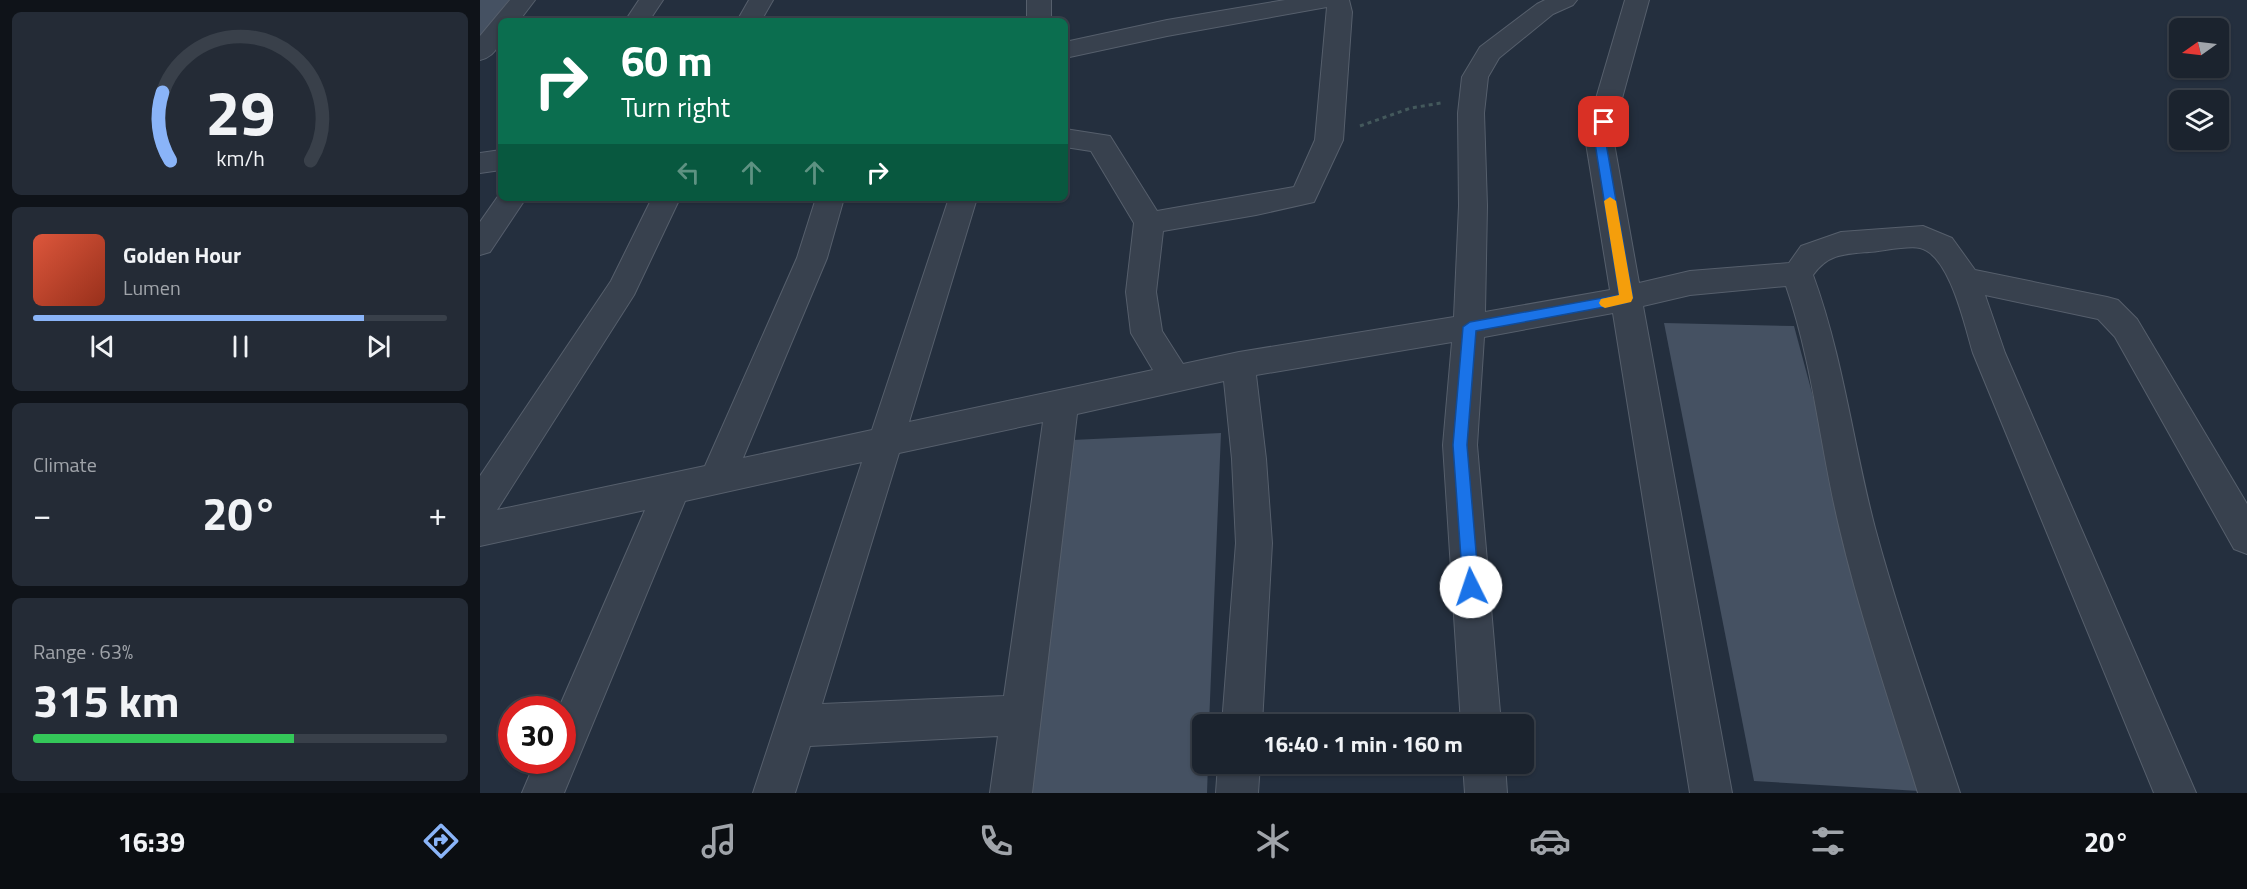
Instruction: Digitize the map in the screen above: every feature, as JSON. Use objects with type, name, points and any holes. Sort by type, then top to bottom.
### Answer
[{"type":"street","points":[[508,18],[523,0]]},
{"type":"street","points":[[639,18],[651,0]]},
{"type":"street","points":[[751,18],[760,0]]},
{"type":"street","points":[[1039,0],[1039,18]]},
{"type":"street","points":[[1068,49],[1167,28],[1326,0]]},
{"type":"street","points":[[1149,223],[1256,206],[1304,195],[1329,140],[1340,12],[1338,2],[1331,0]]},
{"type":"street","points":[[1480,714],[1460,445],[1470,327],[1475,77],[1489,53],[1545,9],[1565,0]]},
{"type":"street","points":[[1637,0],[1608,102],[1600,143],[1711,793]]},
{"type":"street","points":[[480,52],[498,31]]},
{"type":"street","points":[[1068,138],[1100,143],[1149,223],[1141,292],[1147,333],[1175,379]]},
{"type":"street","points":[[480,163],[498,160]]},
{"type":"street","points":[[480,244],[510,201]]},
{"type":"street","points":[[480,506],[623,287],[665,201]]},
{"type":"street","points":[[717,478],[812,258],[829,201]]},
{"type":"street","points":[[774,793],[962,201]]},
{"type":"street","points":[[1797,274],[1812,254],[1841,243],[1923,237],[1942,246],[1965,279],[1989,353],[2175,793]]},
{"type":"street","points":[[480,530],[1239,365],[1470,327],[1626,298],[1690,283],[1750,276],[1797,274]]},
{"type":"street","points":[[1797,274],[1815,326],[1857,525],[1879,604],[1939,793]]},
{"type":"street","points":[[1965,279],[2108,309],[2126,328],[2247,537]]},
{"type":"street","points":[[1239,365],[1250,459],[1254,543],[1243,714]]},
{"type":"street","points":[[1011,793],[1062,404]]},
{"type":"street","points":[[576,714],[673,487]]},
{"type":"street","points":[[795,726],[1021,715]]},
{"type":"street","points":[[543,793],[551,774]]},
{"type":"street","points":[[1237,793],[1238,774]]},
{"type":"street","points":[[1485,774],[1486,793]]},
{"type":"path","points":[[1329,140],[1411,108],[1473,97]]},
{"type":"building","points":[[480,0],[509,0],[480,37]]},
{"type":"building","points":[[1664,323],[1794,326],[1919,791],[1754,781]]},
{"type":"building","points":[[1221,433],[1209,714],[1192,714],[1192,774],[1208,774],[1207,793],[1030,793],[1072,440]]},
{"type":"slow traffic","points":[[1605,303],[1626,298],[1610,201]]},
{"type":"route","points":[[1471,587],[1460,445],[1470,327],[1588,307],[1626,298],[1600,143],[1604,122]]}]
